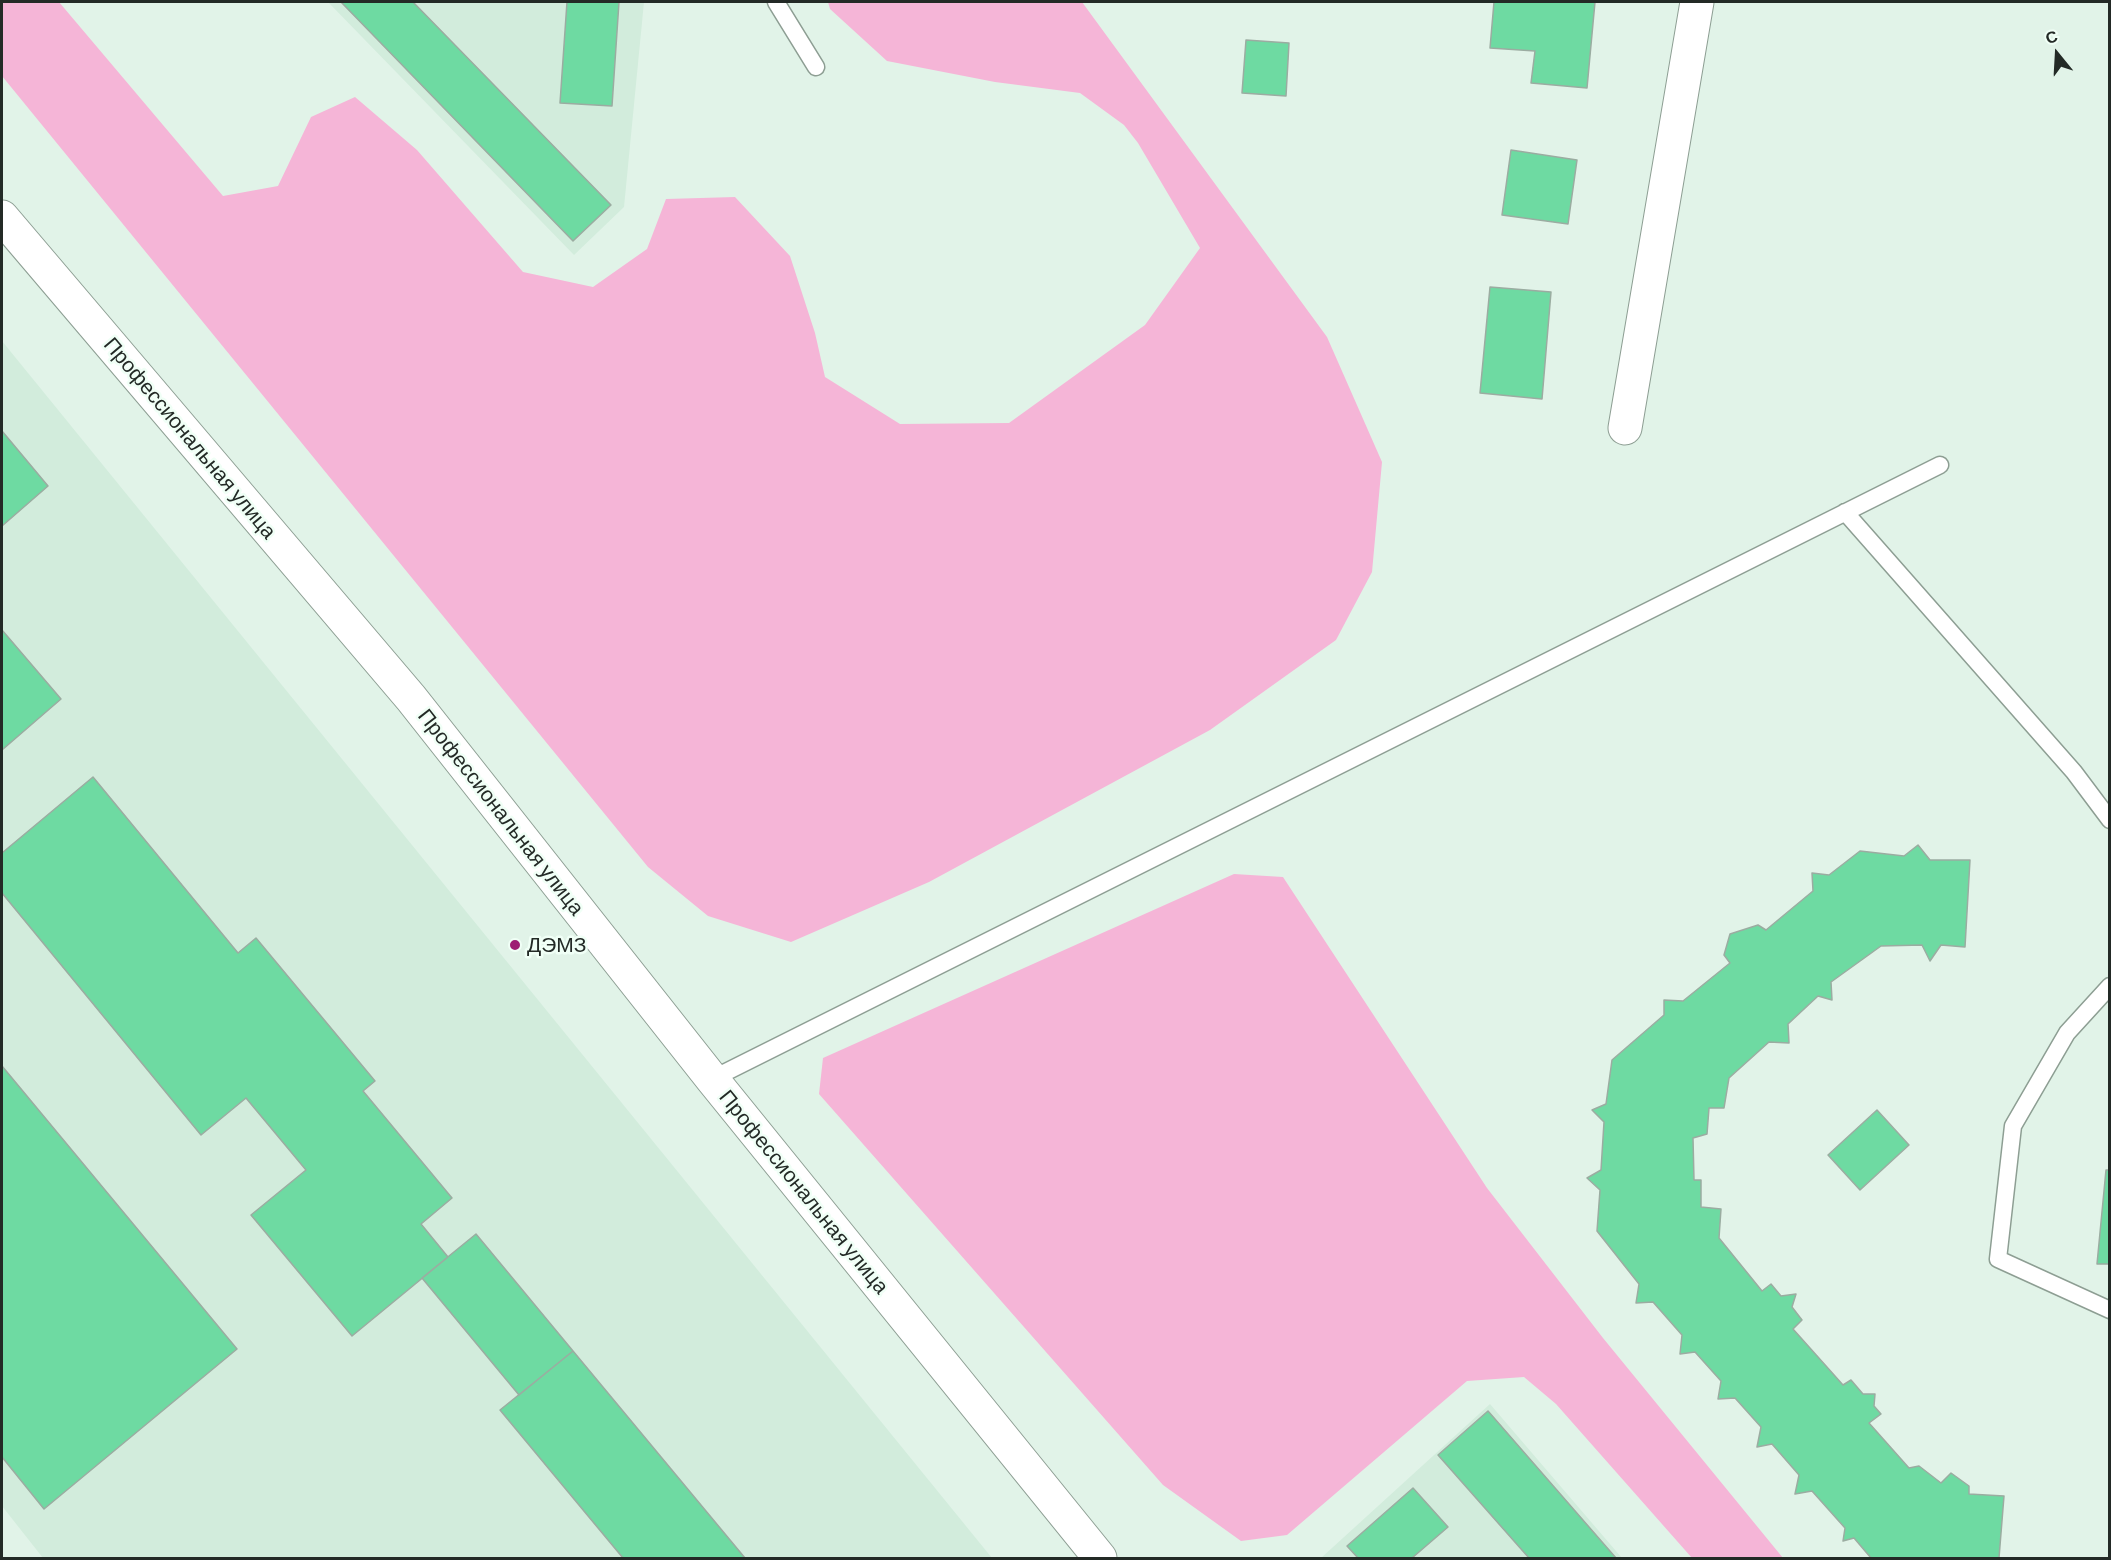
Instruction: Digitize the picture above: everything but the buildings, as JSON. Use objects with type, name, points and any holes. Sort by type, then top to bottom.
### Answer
[{"type":"main road","points":[[1625,428],[1697,2]]},
{"type":"main road","name":"Профессиональная улица","points":[[2,217],[411,698],[712,1079],[1100,1558]]},
{"type":"lane","points":[[776,2],[816,67]]},
{"type":"lane","points":[[712,1079],[1940,465]]},
{"type":"lane","points":[[1845,512],[2074,772],[2109,819]]},
{"type":"lane","points":[[2109,986],[2067,1033],[2013,1126],[1998,1259],[2109,1310]]},
{"type":"shaded area","points":[[2,2],[59,2],[223,196],[278,186],[311,117],[355,97],[417,150],[523,272],[593,287],[647,249],[666,199],[735,197],[790,256],[815,333],[825,377],[900,424],[1009,423],[1145,325],[1200,248],[1138,143],[1124,125],[1080,93],[995,82],[887,61],[830,9],[828,2],[1082,2],[1327,337],[1382,462],[1372,572],[1336,640],[1210,730],[929,882],[791,942],[708,916],[648,867],[2,76]]},
{"type":"shaded area","points":[[328,2],[644,2],[624,207],[574,255]]},
{"type":"shaded area","points":[[2,341],[992,1558],[43,1558],[2,1506]]},
{"type":"shaded area","points":[[1234,874],[1283,877],[1487,1188],[1603,1338],[1783,1558],[1692,1558],[1556,1404],[1524,1377],[1467,1381],[1287,1535],[1241,1541],[1163,1485],[819,1094],[823,1058]]},
{"type":"shaded area","points":[[1490,1404],[1622,1558],[1321,1558]]},
{"type":"place","name":"ДЭМЗ","points":[[515,945]]}]
